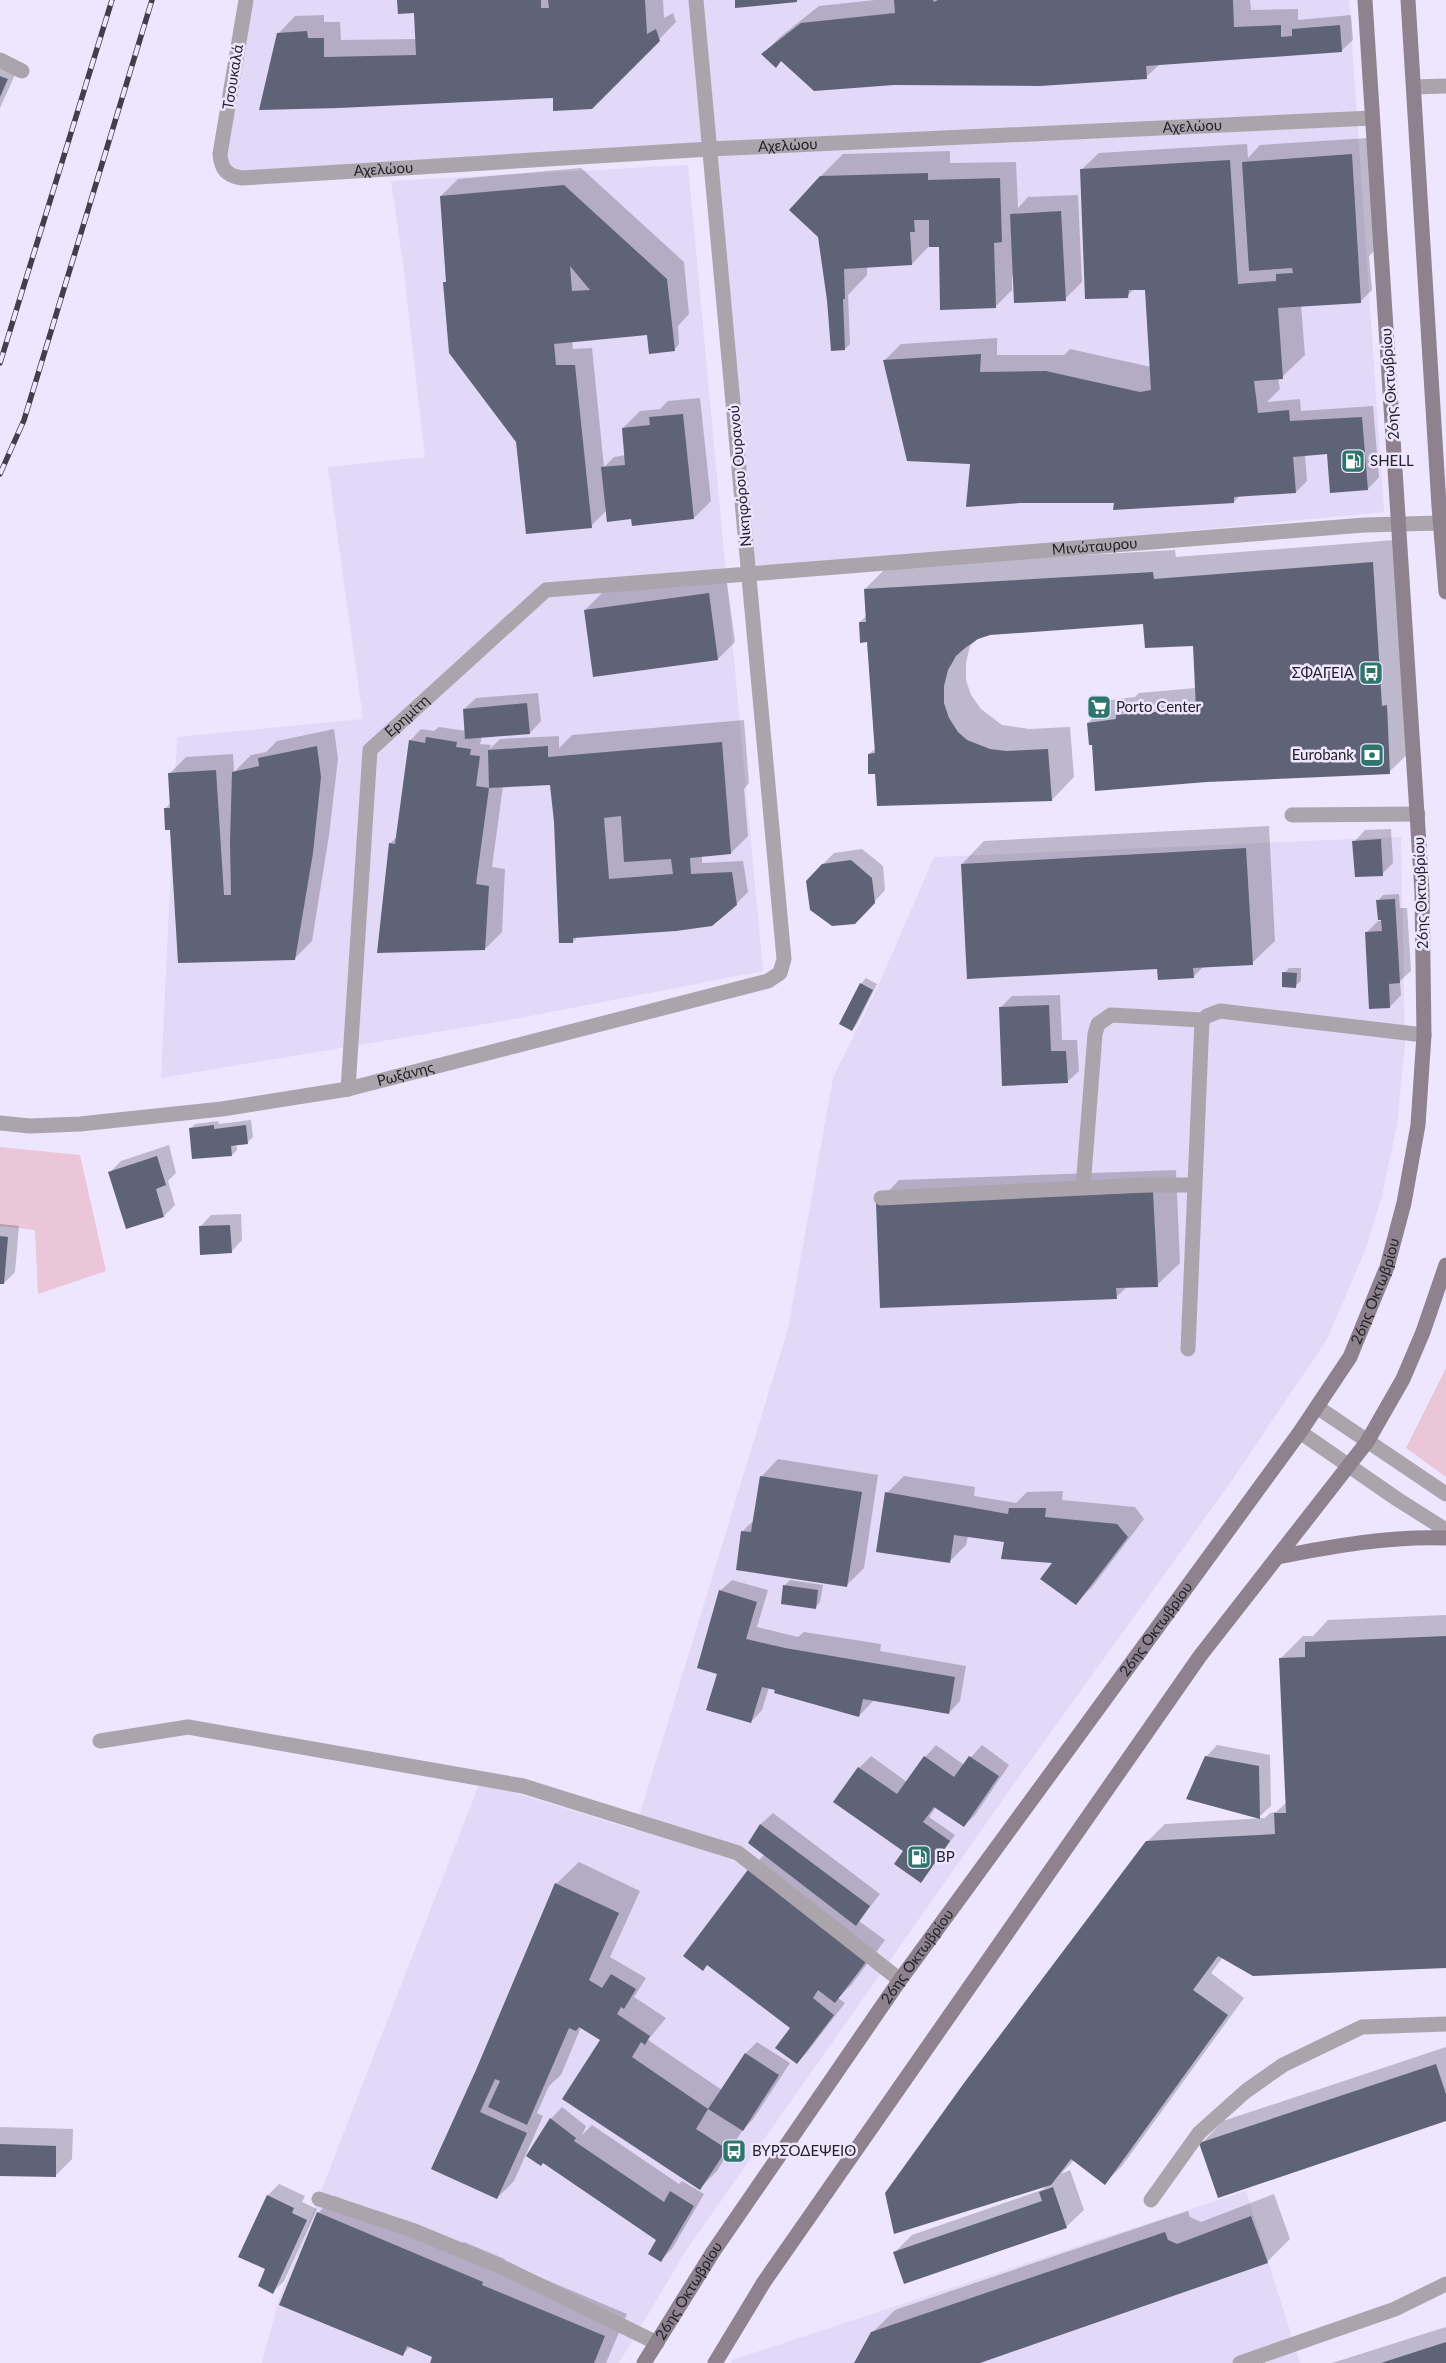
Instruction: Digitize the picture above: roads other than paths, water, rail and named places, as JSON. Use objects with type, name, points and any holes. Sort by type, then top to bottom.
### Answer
[{"type":"main road","name":"26ης Οκτωβρίου","points":[[644,2363],[713,2252],[900,1980],[1317,1407],[1350,1357],[1387,1267],[1404,1203],[1418,1125],[1424,1035],[1422,892],[1365,0]]},
{"type":"main road","points":[[1408,0],[1441,465],[1440,523],[1446,592]]},
{"type":"main road","points":[[715,2363],[764,2282],[1200,1656],[1350,1467],[1367,1442],[1402,1379],[1423,1332],[1446,1265]]},
{"type":"main road","points":[[1278,1557],[1338,1545],[1406,1539],[1446,1538]]},
{"type":"street","name":"Τσουκαλά","points":[[220,153],[246,0]]},
{"type":"street","name":"Νικηφόρου Ουρανού","points":[[696,0],[783,952]]},
{"type":"street","points":[[0,60],[22,71]]},
{"type":"street","points":[[1414,86],[1446,86]]},
{"type":"street","name":"Αχελώου","points":[[220,153],[220,164],[225,172],[233,177],[242,178],[710,149],[1372,118]]},
{"type":"street","name":"Μινώταυρου","points":[[748,573],[1399,524],[1440,523]]},
{"type":"street","name":"Ερημίτη","points":[[348,1089],[370,750],[546,590],[748,573]]},
{"type":"street","points":[[1292,815],[1418,814]]},
{"type":"street","name":"Ρωξάνης","points":[[0,1123],[30,1126],[80,1124],[222,1109],[348,1089],[768,982],[780,973],[783,967],[783,952]]},
{"type":"street","points":[[1083,1188],[1095,1034],[1098,1024],[1111,1015],[1202,1020],[1207,1016],[1220,1012],[1424,1035]]},
{"type":"street","points":[[1188,1348],[1202,1020]]},
{"type":"street","points":[[881,1198],[1083,1188],[1195,1185]]},
{"type":"street","points":[[1317,1407],[1446,1494]]},
{"type":"street","points":[[1300,1432],[1446,1530]]},
{"type":"street","points":[[100,1741],[188,1727],[523,1786],[738,1853],[900,1980]]},
{"type":"street","points":[[1151,2200],[1199,2133],[1246,2091],[1283,2065],[1362,2027],[1446,2024]]},
{"type":"street","points":[[319,2199],[412,2230],[504,2268],[657,2342]]},
{"type":"street","points":[[1240,2363],[1395,2309],[1446,2284]]},
{"type":"railway","points":[[0,363],[112,0]]},
{"type":"railway","points":[[0,474],[24,420],[152,0]]},
{"type":"place","name":"SHELL","points":[[1353,461]]},
{"type":"place","name":"ΣΦΑΓΕΙΑ","points":[[1371,673]]},
{"type":"place","name":"Porto Center","points":[[1099,707]]},
{"type":"place","name":"Eurobank","points":[[1372,755]]},
{"type":"place","name":"BP","points":[[919,1857]]},
{"type":"place","name":"ΒΥΡΣΟΔΕΨΕΙΟ","points":[[734,2151]]}]
